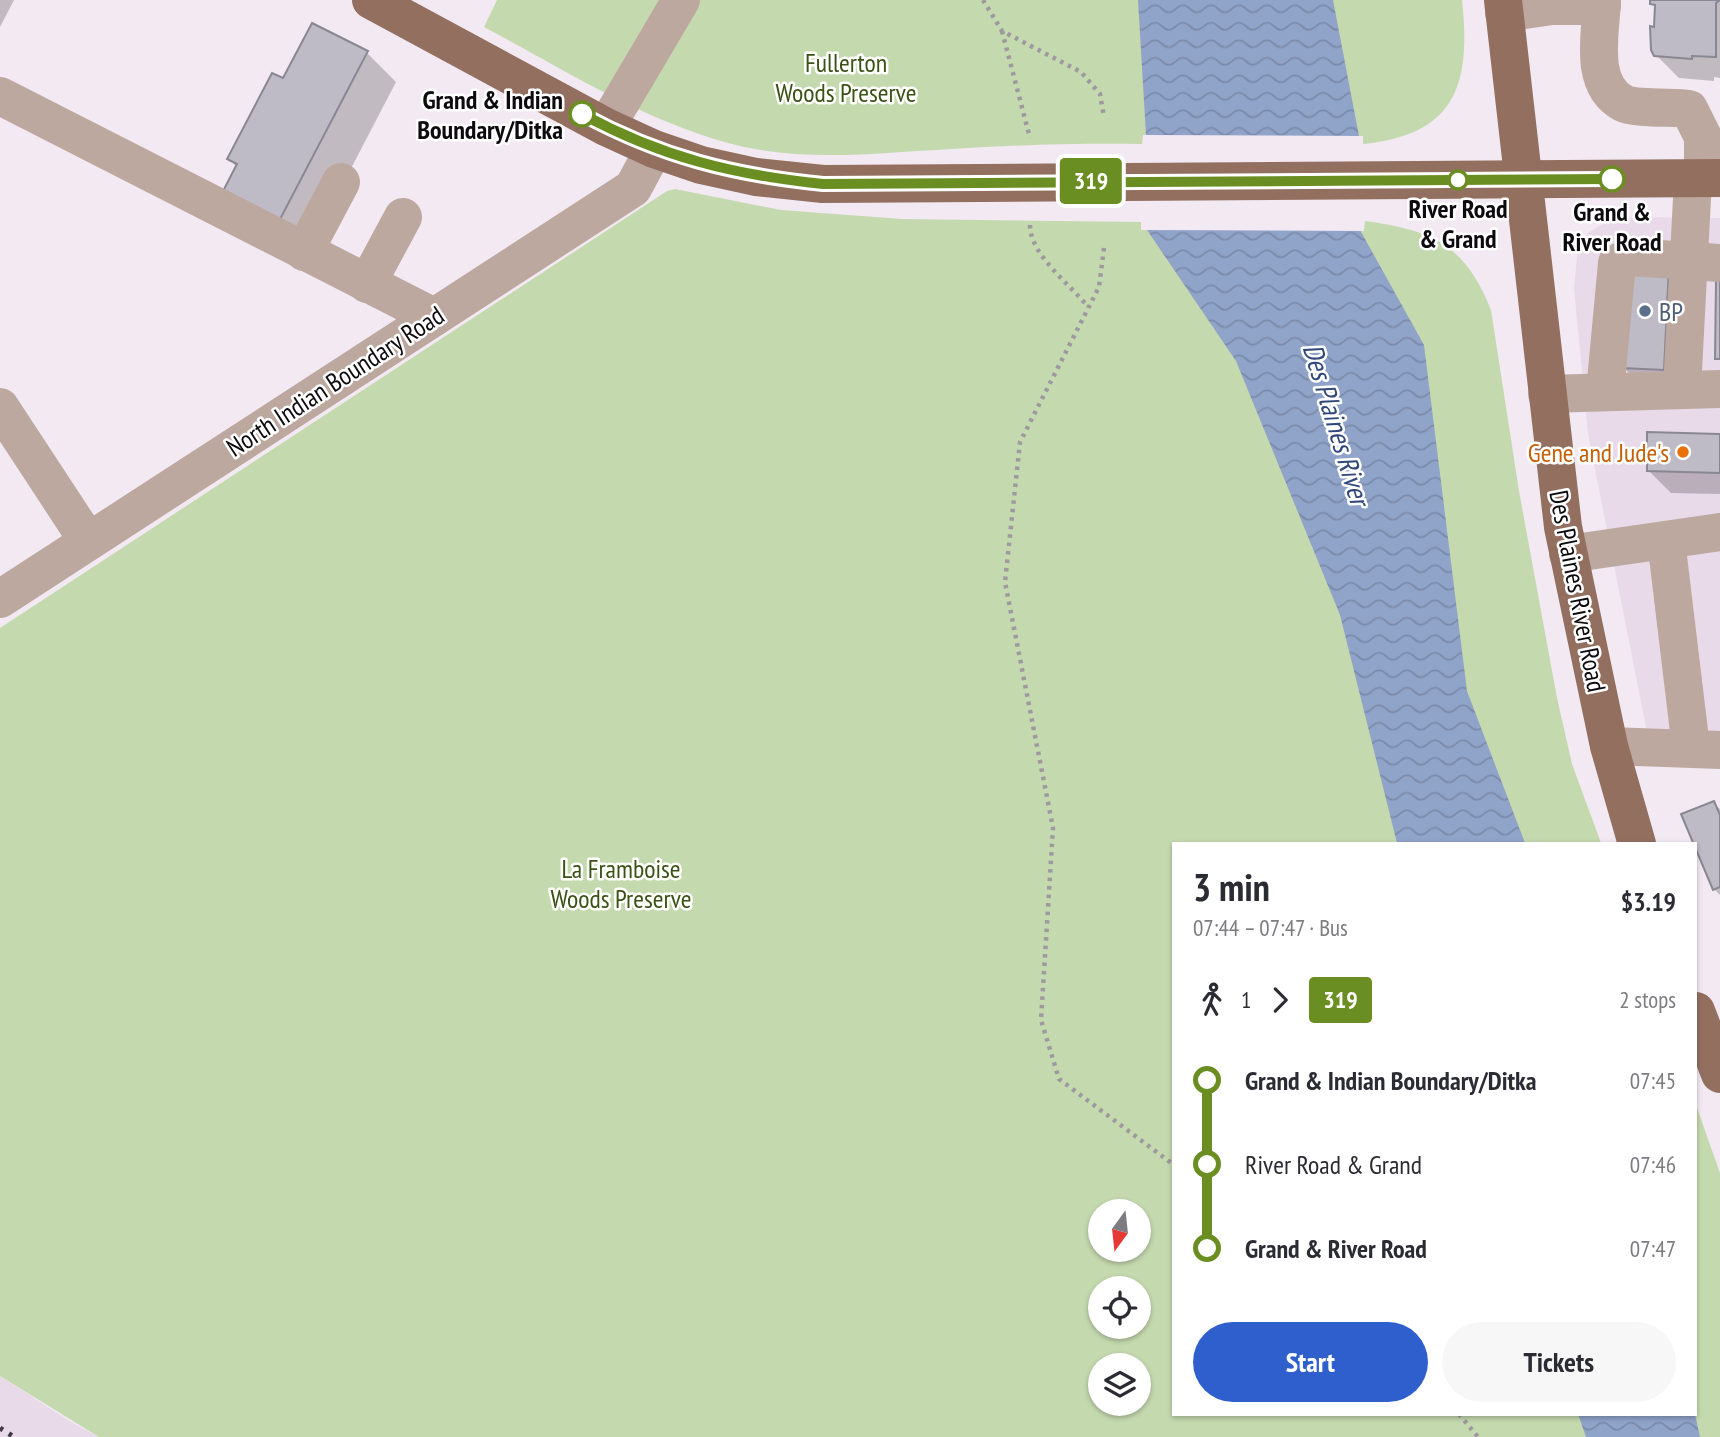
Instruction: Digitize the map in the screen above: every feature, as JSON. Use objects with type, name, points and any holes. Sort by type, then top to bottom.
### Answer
[{"type":"main road","points":[[370,0],[606,127],[654,149],[701,165],[756,177],[823,184],[1705,178]]},
{"type":"main road","name":"Des Plaines River Road","points":[[1504,6],[1547,394],[1569,554],[1609,746],[1636,842]]},
{"type":"main road","points":[[1697,1014],[1720,1074]]},
{"type":"street","points":[[606,127],[681,0]]},
{"type":"street","points":[[1504,6],[1602,3],[1599,73],[1611,91],[1624,104],[1689,109],[1703,136],[1710,266],[1682,390]]},
{"type":"street","points":[[0,96],[434,317]]},
{"type":"street","name":"North Indian Boundary Road","points":[[0,599],[633,188],[654,149]]},
{"type":"street","points":[[304,251],[341,182]]},
{"type":"street","points":[[367,284],[403,218]]},
{"type":"street","points":[[1605,392],[1617,263],[1630,257],[1710,266]]},
{"type":"street","points":[[1547,394],[1720,389]]},
{"type":"street","points":[[0,407],[88,541]]},
{"type":"street","points":[[1569,554],[1720,532]]},
{"type":"street","points":[[1609,746],[1706,749],[1666,540]]},
{"type":"path","points":[[983,0],[1002,31],[1030,138]]},
{"type":"path","points":[[1002,31],[1081,72],[1100,94],[1104,117]]},
{"type":"path","points":[[1030,225],[1030,235],[1041,256],[1074,288],[1088,307]]},
{"type":"path","points":[[1104,248],[1099,287],[1020,442],[1005,582],[1053,828],[1041,1020],[1059,1079],[1172,1164]]},
{"type":"path","points":[[1461,1416],[1478,1437]]},
{"type":"shaded area","points":[[1720,218],[1720,742],[1648,737],[1588,434],[1574,288],[1578,248],[1588,233],[1599,226],[1615,219]]},
{"type":"shaded area","points":[[0,1376],[71,1422],[99,1437],[0,1437]]},
{"type":"green space","name":"Fullerton Woods Preserve","points":[[497,0],[1462,0],[1464,56],[1451,100],[1438,116],[1419,129],[1395,139],[1363,144],[1363,136],[1143,135],[1142,144],[1022,145],[811,155],[728,143],[664,121],[633,107],[484,27]]},
{"type":"green space","name":"La Framboise Woods Preserve","points":[[675,189],[781,210],[902,219],[1141,222],[1141,230],[1364,230],[1365,221],[1409,229],[1427,236],[1457,255],[1470,270],[1491,310],[1519,491],[1557,698],[1572,764],[1601,842],[1172,842],[1172,1416],[1697,1416],[1697,1108],[1720,1173],[1720,1437],[99,1437],[0,1376],[0,628],[667,191]]},
{"type":"water","name":"Des Plaines River","points":[[1138,0],[1333,0],[1359,136],[1360,230],[1424,345],[1467,691],[1525,842],[1397,842],[1340,615],[1236,361],[1147,230],[1146,135]]},
{"type":"water","points":[[1579,1416],[1695,1416],[1700,1437],[1586,1437]]},
{"type":"pier","points":[[1143,135],[1362,136],[1364,231],[1143,230]]},
{"type":"building","points":[[1650,0],[1720,0],[1716,3],[1716,57],[1692,56],[1692,59],[1654,56],[1651,50],[1650,26],[1654,27],[1655,5],[1650,4]]},
{"type":"building","points":[[312,23],[368,51],[277,225],[221,195],[237,164],[227,159],[272,73],[283,78]]},
{"type":"building","name":"BP","points":[[1627,263],[1669,265],[1664,370],[1622,368]]},
{"type":"building","points":[[1720,280],[1720,359],[1715,359],[1716,281]]},
{"type":"building","name":"Gene and Jude's","points":[[1647,432],[1720,434],[1720,473],[1647,471]]},
{"type":"building","points":[[1714,801],[1720,815],[1720,887],[1713,890],[1697,852],[1697,842],[1693,842],[1681,814]]},
{"type":"railway","points":[[0,1428],[14,1437]]},
{"type":"bus line","name":"319","points":[[582,114],[654,149],[701,165],[756,177],[823,184],[1612,179]]},
{"type":"place","name":"Grand & Indian Boundary/Ditka","points":[[582,114]]},
{"type":"place","name":"Grand & River Road","points":[[1612,179]]},
{"type":"place","name":"River Road & Grand","points":[[1458,180]]},
{"type":"place","name":"BP","points":[[1645,311]]},
{"type":"place","name":"Gene and Jude's","points":[[1683,452]]}]
